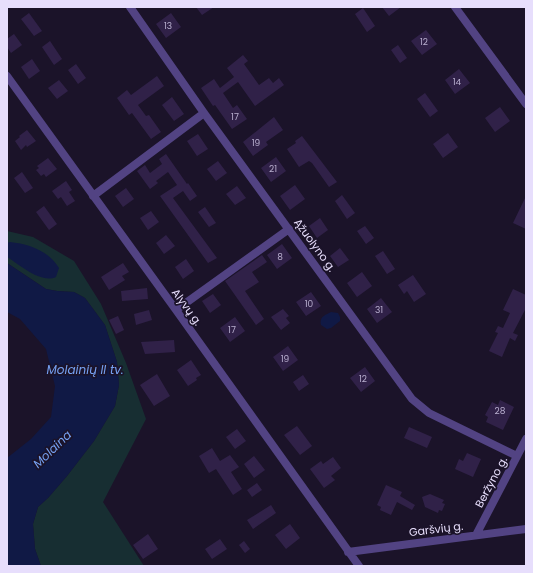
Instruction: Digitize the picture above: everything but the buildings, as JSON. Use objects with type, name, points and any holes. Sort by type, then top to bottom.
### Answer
[{"type":"street","name":"Ąžuolyno g.","points":[[130,7],[204,113],[412,399],[429,413],[517,456]]},
{"type":"street","points":[[455,7],[526,104]]},
{"type":"street","name":"Alyvų g.","points":[[7,76],[359,566]]},
{"type":"street","points":[[93,196],[204,113]]},
{"type":"street","points":[[176,310],[289,229]]},
{"type":"street","name":"Beržyno g.","points":[[476,536],[526,439]]},
{"type":"street","name":"Garšvių g.","points":[[348,552],[526,529]]},
{"type":"green space","points":[[7,231],[33,237],[74,261],[101,304],[126,363],[146,419],[103,502],[144,566],[41,566],[35,549],[33,524],[38,507],[67,476],[94,441],[115,406],[119,385],[117,362],[105,325],[85,298],[74,292],[46,289],[7,263]]},
{"type":"water","points":[[10,242],[38,249],[50,257],[59,268],[56,277],[44,278],[37,276],[7,257],[7,243]]},
{"type":"water","name":"Molainių II tv.","points":[[7,263],[46,289],[74,292],[85,298],[105,325],[117,362],[119,385],[115,406],[94,441],[67,476],[38,507],[33,524],[35,549],[41,566],[7,566],[7,458],[31,439],[51,417],[55,386],[46,349],[20,319],[7,312]]},
{"type":"water","points":[[331,312],[338,313],[340,321],[331,328],[327,329],[321,325],[321,320]]},
{"type":"water label","name":"Molaina","points":[[52,449]]}]
